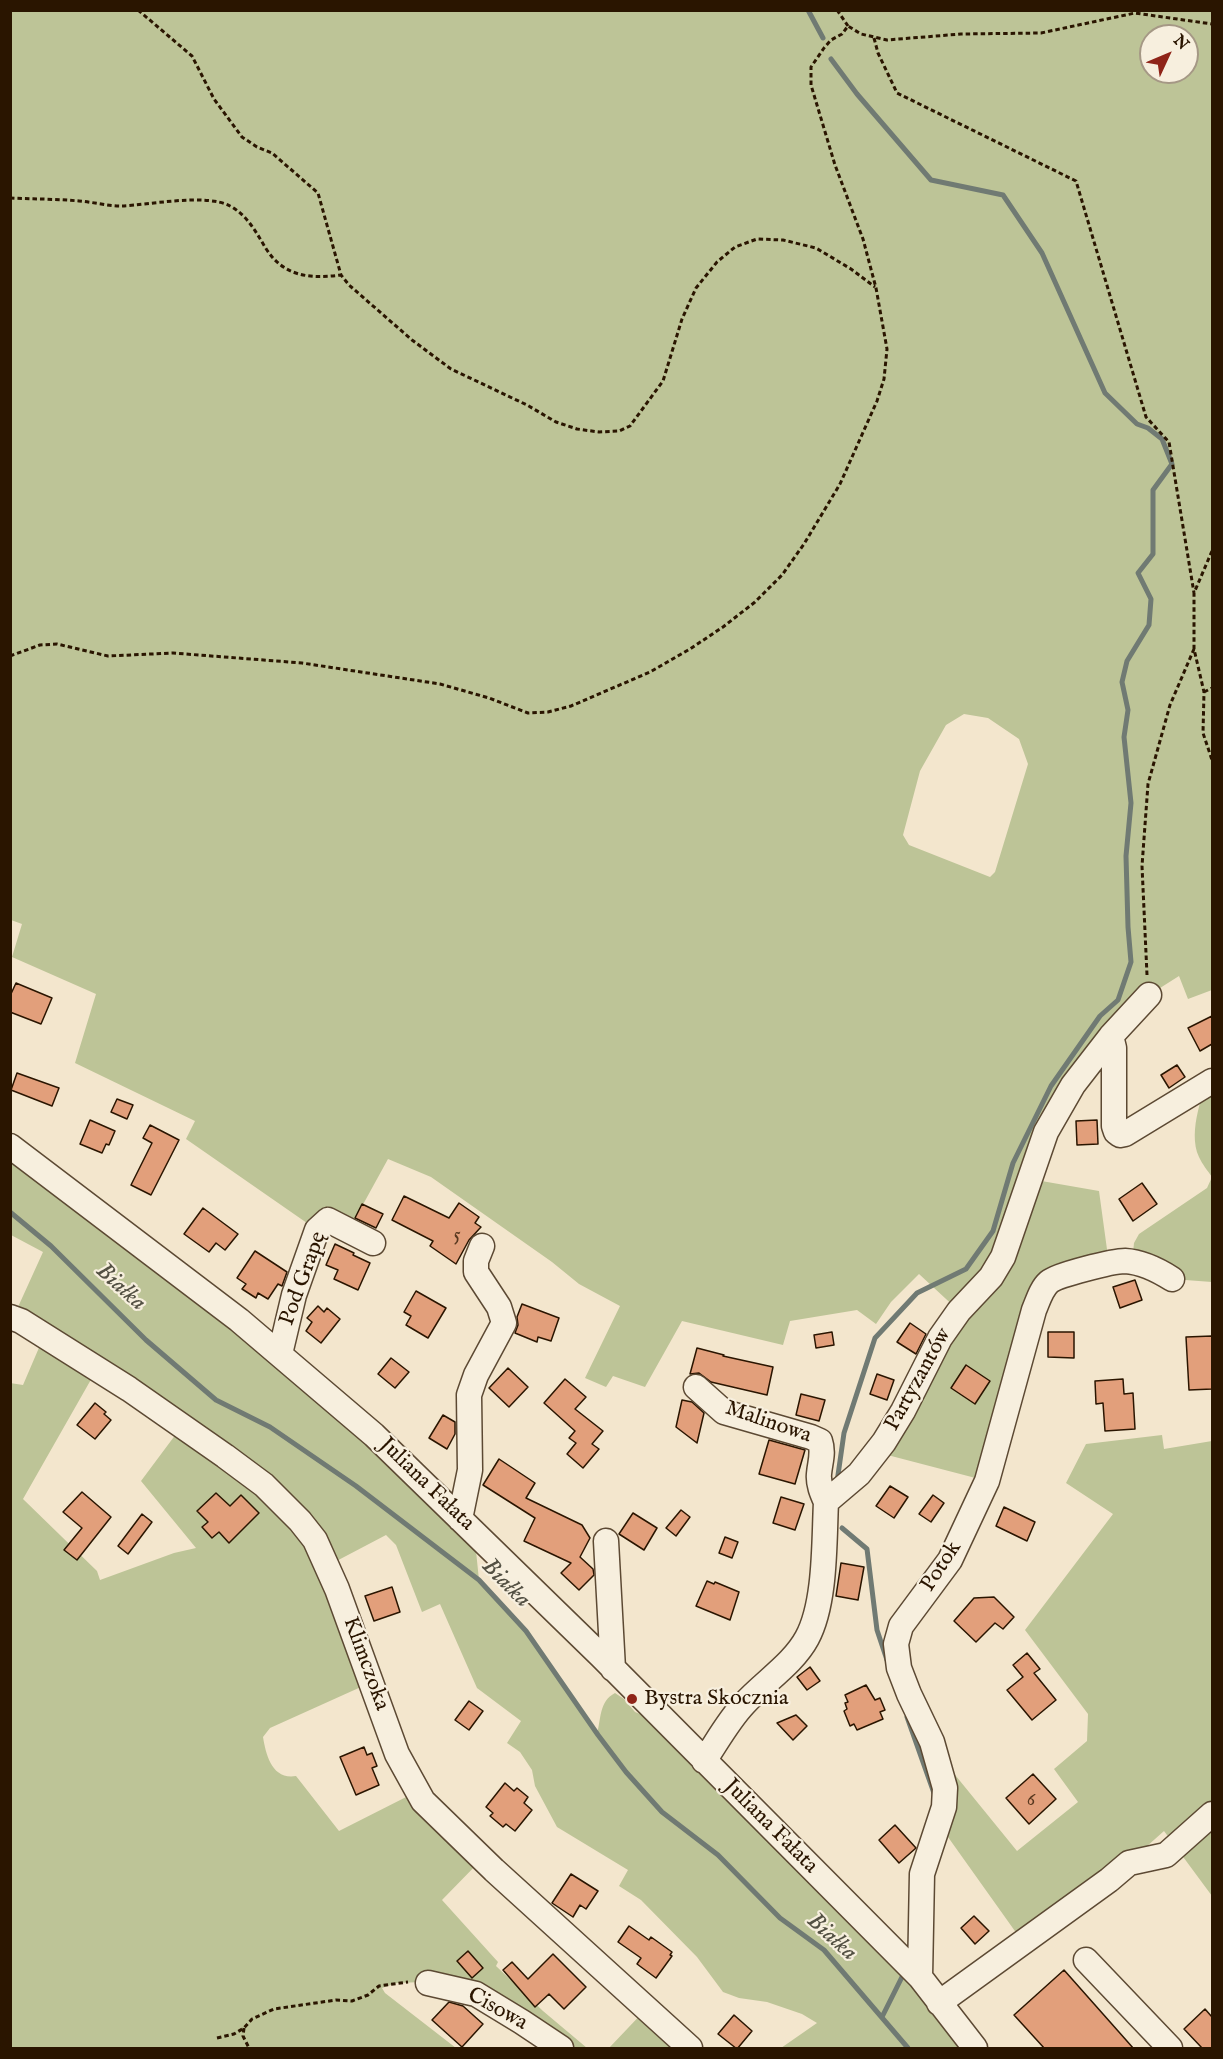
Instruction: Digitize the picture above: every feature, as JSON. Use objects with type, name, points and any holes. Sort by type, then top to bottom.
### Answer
[{"type":"street","name":"Partyzantów","points":[[826,1502],[860,1474],[884,1442],[903,1411],[940,1338],[959,1311],[991,1277],[1003,1257],[1046,1132],[1073,1085],[1111,1036],[1149,995]]},
{"type":"street","points":[[1111,1036],[1114,1047],[1114,1126],[1120,1135],[1212,1081]]},
{"type":"street","name":"Juliana Fałata","points":[[10,1146],[239,1320],[374,1435],[613,1669],[920,1977],[975,2049]]},
{"type":"street","name":"Pod Grapę","points":[[280,1354],[294,1295],[317,1230],[328,1220],[373,1243]]},
{"type":"street","points":[[460,1518],[470,1470],[469,1395],[476,1375],[504,1323],[499,1306],[476,1272],[476,1261],[483,1246]]},
{"type":"street","name":"Potok","points":[[920,1977],[922,1874],[944,1807],[945,1788],[932,1742],[899,1668],[896,1644],[901,1626],[950,1560],[987,1481],[1034,1310],[1044,1288],[1050,1281],[1064,1274],[1124,1261],[1143,1265],[1172,1279]]},
{"type":"street","name":"Klimczoka","points":[[10,1317],[21,1321],[129,1389],[264,1485],[289,1509],[315,1540],[334,1581],[368,1669],[397,1754],[423,1801],[494,1870],[690,2049]]},
{"type":"street","name":"Malinowa","points":[[696,1387],[724,1412],[820,1441],[823,1450],[818,1476],[820,1490],[826,1502]]},
{"type":"street","points":[[704,1761],[742,1705],[794,1656],[807,1638],[816,1617],[819,1598],[823,1569],[826,1502]]},
{"type":"street","points":[[606,1541],[613,1669]]},
{"type":"street","points":[[939,2003],[1129,1863],[1166,1855],[1212,1814]]},
{"type":"street","points":[[1086,1960],[1170,2049]]},
{"type":"street","name":"Cisowa","points":[[428,1983],[476,1994],[561,2049]]},
{"type":"path","points":[[138,10],[192,56],[214,99],[242,137],[272,153],[318,193],[341,275],[349,285],[412,340],[451,369],[527,405],[556,422],[577,429],[599,432],[619,431],[630,426],[663,381],[682,319],[696,288],[717,262],[735,247],[757,239],[783,240],[816,248],[851,269],[876,288]]},
{"type":"path","points":[[837,10],[848,26],[861,34],[887,40],[961,34],[1041,33],[1135,13],[1212,24]]},
{"type":"path","points":[[10,656],[40,645],[57,644],[108,656],[172,653],[302,663],[440,684],[489,698],[528,713],[548,712],[571,706],[650,672],[690,649],[755,602],[782,575],[804,544],[840,484],[877,401],[884,379],[887,348],[876,288],[863,239],[836,165],[811,85],[811,67],[831,40],[842,34],[848,26]]},
{"type":"path","points":[[874,38],[878,53],[897,93],[1076,181],[1146,417],[1169,442],[1194,593],[1194,649],[1204,692],[1203,733],[1212,760]]},
{"type":"path","points":[[10,198],[80,201],[119,206],[211,200],[230,206],[246,219],[256,229],[272,256],[290,272],[322,278],[341,275]]},
{"type":"path","points":[[1194,593],[1212,551]]},
{"type":"path","points":[[1149,995],[1142,866],[1148,784],[1170,705],[1194,649]]},
{"type":"path","points":[[1204,692],[1212,688]]},
{"type":"path","points":[[217,2038],[234,2034],[252,2019],[274,2009],[336,2000],[352,2001],[368,1995],[379,1986],[397,1983],[428,1983]]},
{"type":"path","points":[[244,2028],[243,2036],[249,2049]]},
{"type":"green space","points":[[11,11],[1212,11],[1212,990],[1188,999],[1179,976],[1149,995],[1073,1085],[1030,1179],[1099,1191],[1109,1264],[1050,1281],[987,1481],[876,1452],[959,1311],[919,1274],[891,1302],[876,1324],[857,1310],[790,1321],[783,1345],[682,1321],[645,1387],[613,1376],[606,1387],[585,1378],[620,1306],[579,1284],[552,1262],[431,1177],[388,1159],[349,1230],[317,1230],[186,1139],[195,1121],[75,1063],[96,994],[12,957],[22,924],[11,920]],"holes":[[[964,714],[988,718],[1019,739],[1028,764],[995,872],[990,877],[909,845],[903,835],[920,771],[946,725]]]},
{"type":"green space","points":[[1212,1066],[1212,1177],[1199,1157],[1195,1135],[1198,1111]]},
{"type":"green space","points":[[11,1161],[289,1374],[470,1537],[476,1551],[479,1580],[526,1631],[597,1734],[603,1706],[615,1693],[624,1699],[635,1712],[650,1718],[975,2048],[781,2048],[817,2023],[802,2014],[767,2002],[739,1998],[723,1992],[697,1957],[641,1900],[619,1886],[628,1870],[557,1827],[535,1786],[532,1770],[520,1752],[507,1743],[521,1721],[477,1688],[440,1604],[422,1612],[396,1545],[386,1535],[327,1566],[372,1682],[270,1728],[263,1737],[268,1758],[281,1774],[296,1776],[339,1831],[418,1791],[482,1859],[442,1900],[498,1962],[496,1966],[543,2011],[587,2048],[561,2048],[517,2018],[422,1982],[397,1983],[382,1988],[385,1993],[456,2048],[11,2048],[10,1383],[23,1385],[44,1336],[13,1318],[43,1252],[11,1235]],"holes":[[[97,1369],[182,1426],[141,1481],[196,1548],[174,1553],[100,1580],[97,1571],[23,1499]]]},
{"type":"green space","points":[[1212,1177],[1212,1282],[1172,1279],[1132,1263],[1134,1243],[1139,1234],[1207,1188]]},
{"type":"green space","points":[[1162,1435],[1164,1449],[1212,1441],[1212,1896],[1164,1831],[1109,1880],[1022,1941],[938,1823],[947,1765],[1017,1851],[1078,1802],[1054,1769],[1087,1741],[1088,1714],[1025,1630],[1113,1514],[1066,1483],[1086,1444]]},
{"type":"green space","points":[[647,2008],[690,2048],[609,2048]]},
{"type":"building","points":[[16,983],[52,998],[41,1024],[10,1012],[10,996]]},
{"type":"building","points":[[1212,1016],[1212,1044],[1200,1051],[1188,1028]]},
{"type":"building","points":[[1177,1065],[1185,1077],[1169,1088],[1161,1075]]},
{"type":"building","points":[[17,1073],[59,1088],[52,1106],[11,1090]]},
{"type":"building","points":[[117,1099],[133,1105],[127,1119],[111,1112]]},
{"type":"building","points":[[90,1120],[115,1131],[109,1145],[106,1144],[102,1153],[80,1144]]},
{"type":"building","points":[[1097,1120],[1098,1144],[1077,1145],[1076,1121]]},
{"type":"building","points":[[150,1125],[179,1140],[151,1195],[131,1185],[152,1143],[143,1138]]},
{"type":"building","points":[[1142,1183],[1157,1204],[1133,1221],[1119,1199]]},
{"type":"building","points":[[404,1196],[449,1218],[459,1203],[479,1217],[475,1223],[481,1227],[469,1240],[456,1264],[430,1246],[433,1241],[392,1220]]},
{"type":"building","points":[[362,1204],[383,1214],[376,1228],[355,1218]]},
{"type":"building","points":[[203,1208],[238,1234],[225,1250],[216,1243],[209,1252],[184,1234]]},
{"type":"building","points":[[335,1244],[370,1263],[358,1290],[334,1279],[338,1270],[326,1265]]},
{"type":"building","points":[[255,1251],[287,1272],[282,1286],[278,1284],[268,1299],[258,1293],[256,1298],[242,1289],[246,1284],[237,1278]]},
{"type":"building","points":[[1135,1280],[1142,1300],[1120,1308],[1113,1287]]},
{"type":"building","points":[[416,1291],[446,1308],[428,1338],[406,1325],[411,1316],[404,1312]]},
{"type":"building","points":[[522,1304],[559,1318],[551,1341],[538,1337],[537,1342],[515,1333],[518,1325],[517,1317]]},
{"type":"building","points":[[318,1306],[324,1312],[327,1308],[340,1319],[321,1343],[306,1331],[312,1322],[307,1318]]},
{"type":"building","points":[[910,1323],[926,1334],[916,1354],[897,1342]]},
{"type":"building","points":[[832,1332],[834,1345],[816,1348],[814,1335]]},
{"type":"building","points":[[1048,1332],[1074,1332],[1074,1358],[1048,1357]]},
{"type":"building","points":[[1212,1336],[1212,1389],[1189,1390],[1186,1337]]},
{"type":"building","points":[[697,1348],[773,1367],[767,1395],[711,1382],[699,1373],[690,1374]]},
{"type":"building","points":[[391,1358],[409,1372],[395,1388],[378,1374]]},
{"type":"building","points":[[966,1365],[990,1381],[975,1404],[951,1388]]},
{"type":"building","points":[[508,1368],[528,1387],[509,1407],[489,1388]]},
{"type":"building","points":[[877,1374],[894,1380],[887,1400],[870,1394]]},
{"type":"building","points":[[565,1379],[586,1397],[575,1409],[603,1431],[592,1444],[599,1449],[583,1468],[567,1454],[576,1443],[569,1438],[575,1431],[544,1403]]},
{"type":"building","points":[[1123,1379],[1124,1394],[1133,1393],[1135,1429],[1105,1431],[1103,1403],[1096,1404],[1095,1381]]},
{"type":"building","points":[[801,1394],[825,1400],[819,1421],[796,1415]]},
{"type":"building","points":[[682,1400],[692,1402],[704,1413],[697,1443],[676,1427]]},
{"type":"building","points":[[95,1403],[106,1412],[104,1414],[111,1420],[95,1439],[77,1425]]},
{"type":"building","points":[[443,1415],[455,1422],[455,1434],[447,1449],[429,1438]]},
{"type":"building","points":[[769,1440],[805,1450],[795,1484],[759,1474]]},
{"type":"building","points":[[499,1459],[535,1483],[526,1498],[582,1525],[590,1538],[580,1557],[593,1569],[594,1575],[579,1590],[561,1573],[571,1563],[524,1541],[535,1518],[483,1485]]},
{"type":"building","points":[[890,1486],[908,1497],[894,1518],[876,1506]]},
{"type":"building","points":[[82,1492],[111,1517],[77,1560],[64,1550],[82,1528],[63,1512]]},
{"type":"building","points":[[216,1493],[230,1506],[241,1495],[259,1513],[229,1543],[219,1532],[212,1538],[202,1527],[208,1522],[197,1511]]},
{"type":"building","points":[[933,1495],[944,1503],[931,1522],[919,1514]]},
{"type":"building","points":[[781,1497],[804,1504],[795,1530],[773,1523]]},
{"type":"building","points":[[1004,1507],[1035,1522],[1027,1541],[996,1526]]},
{"type":"building","points":[[681,1510],[690,1517],[676,1536],[666,1528]]},
{"type":"building","points":[[633,1513],[657,1528],[644,1550],[619,1534]]},
{"type":"building","points":[[142,1514],[152,1522],[128,1554],[118,1546]]},
{"type":"building","points":[[725,1537],[738,1542],[732,1558],[719,1553]]},
{"type":"building","points":[[841,1563],[864,1567],[858,1600],[836,1596]]},
{"type":"building","points":[[707,1581],[739,1592],[730,1620],[696,1606]]},
{"type":"building","points":[[392,1587],[400,1612],[374,1621],[365,1596]]},
{"type":"building","points":[[994,1597],[1014,1617],[1003,1629],[995,1623],[976,1642],[954,1621],[974,1598]]},
{"type":"building","points":[[1027,1653],[1040,1669],[1034,1673],[1056,1700],[1032,1720],[1007,1690],[1023,1677],[1013,1665]]},
{"type":"building","points":[[810,1667],[820,1681],[807,1690],[797,1677]]},
{"type":"building","points":[[866,1685],[875,1700],[880,1698],[885,1710],[880,1712],[883,1719],[857,1730],[854,1724],[850,1726],[844,1711],[847,1709],[845,1703],[848,1702],[845,1695]]},
{"type":"building","points":[[469,1701],[483,1711],[469,1730],[455,1720]]},
{"type":"building","points":[[796,1715],[807,1726],[793,1740],[777,1723]]},
{"type":"building","points":[[364,1747],[367,1755],[372,1753],[377,1766],[372,1768],[379,1785],[356,1795],[340,1757]]},
{"type":"building","points":[[1033,1774],[1056,1799],[1029,1824],[1006,1798]]},
{"type":"building","points":[[505,1783],[514,1791],[517,1788],[528,1797],[524,1803],[532,1810],[515,1831],[506,1824],[503,1827],[490,1816],[493,1813],[486,1807]]},
{"type":"building","points":[[895,1825],[916,1848],[899,1863],[879,1840]]},
{"type":"building","points":[[571,1874],[598,1891],[586,1909],[580,1905],[573,1917],[552,1903]]},
{"type":"building","points":[[974,1916],[989,1931],[975,1944],[961,1928]]},
{"type":"building","points":[[629,1926],[649,1940],[651,1937],[672,1952],[670,1955],[672,1956],[656,1978],[637,1964],[641,1958],[618,1942]]},
{"type":"building","points":[[468,1951],[483,1968],[472,1978],[457,1961]]},
{"type":"building","points":[[553,1954],[586,1987],[564,2009],[549,1994],[535,2007],[503,1970],[512,1962],[528,1979]]},
{"type":"building","points":[[1064,1970],[1134,2049],[1045,2049],[1014,2015]]},
{"type":"building","points":[[449,2002],[463,2006],[483,2024],[462,2047],[432,2020]]},
{"type":"building","points":[[1205,2009],[1212,2017],[1212,2049],[1203,2049],[1184,2029]]},
{"type":"building","points":[[734,2015],[752,2031],[737,2049],[718,2034]]},
{"type":"waterway","points":[[808,10],[823,38]]},
{"type":"waterway","points":[[831,59],[857,94],[931,180],[1003,195],[1042,253],[1105,393],[1137,424],[1148,428],[1162,439],[1172,464],[1153,490],[1153,554],[1138,573],[1151,599],[1149,625],[1127,661],[1122,682],[1128,710],[1124,737],[1131,803],[1126,856],[1131,962],[1118,1000],[1100,1016],[1051,1086],[1013,1163],[993,1231],[966,1269],[917,1293],[875,1338],[844,1433],[837,1482]]},
{"type":"waterway","name":"Białka","points":[[10,1212],[51,1246],[146,1340],[216,1400],[270,1427],[356,1486],[479,1580],[526,1631],[598,1735],[626,1772],[662,1812],[718,1855],[780,1918],[824,1950],[908,2048]]},
{"type":"waterway","points":[[842,1528],[867,1549],[877,1630],[887,1660]]},
{"type":"waterway","points":[[907,1717],[935,1796]]},
{"type":"waterway","points":[[882,2017],[905,1971]]},
{"type":"place","name":"Bystra Skocznia","points":[[632,1699]]}]
